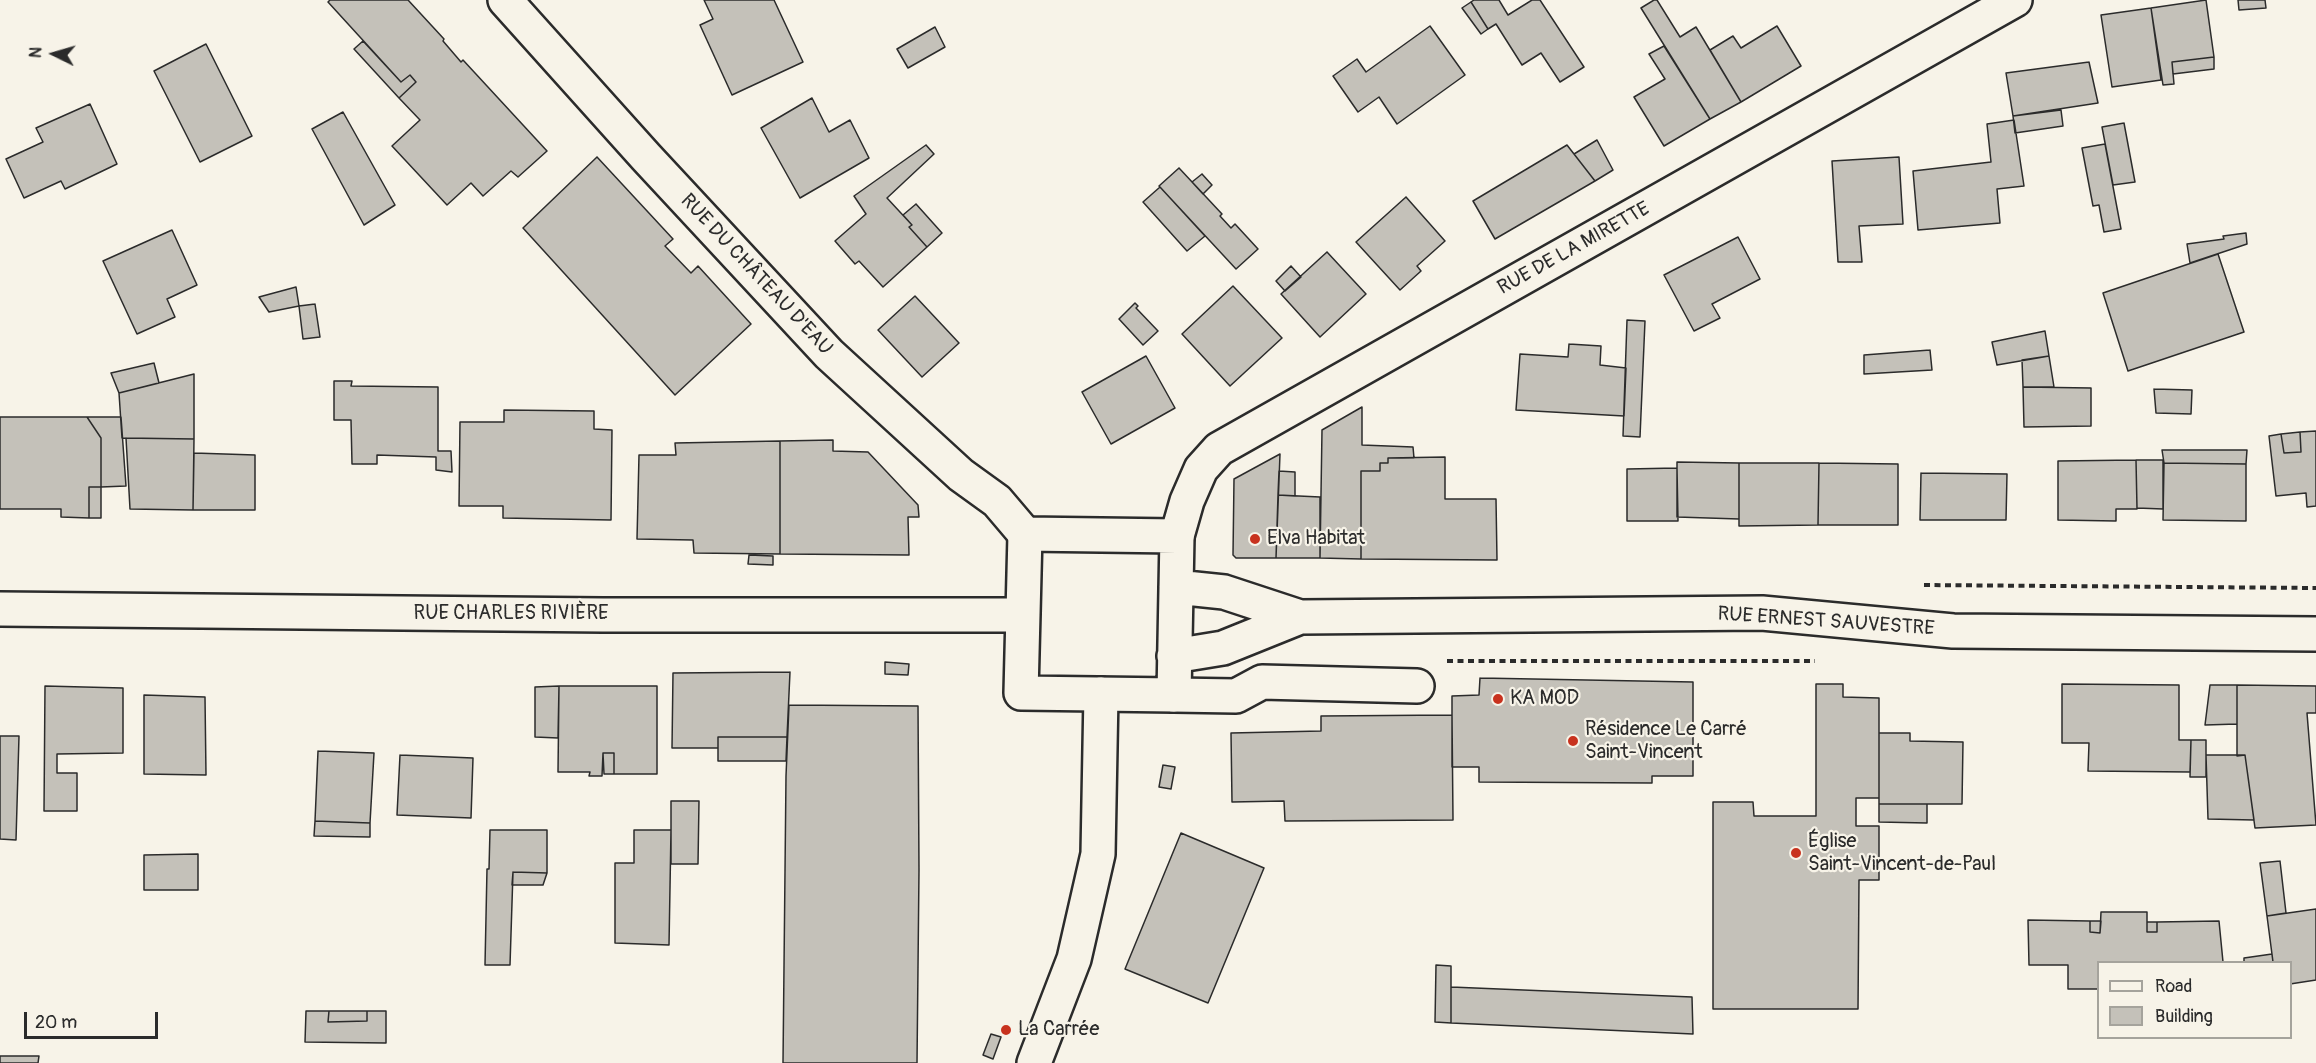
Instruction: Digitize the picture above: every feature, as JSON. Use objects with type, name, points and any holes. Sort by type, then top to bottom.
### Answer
[{"type":"main road","name":"RUE DU CHÂTEAU D'EAU","points":[[505,0],[654,166],[829,354],[961,475],[997,501],[1025,534]]},
{"type":"main road","name":"RUE DE LA MIRETTE","points":[[1174,695],[1177,536],[1187,501],[1201,469],[1219,449],[1996,5]]},
{"type":"main road","points":[[1177,536],[1025,534],[1021,693],[1236,696],[1262,682],[1417,686]]},
{"type":"main road","name":"RUE ERNEST SAUVESTRE","points":[[1176,587],[1224,592],[1300,617],[1762,613],[1953,631],[2316,634]]},
{"type":"main road","name":"RUE CHARLES RIVIÈRE","points":[[0,609],[626,615],[1023,615]]},
{"type":"main road","name":"RUE ERNEST SAUVESTRE","points":[[1174,656],[1223,648],[1300,617]]},
{"type":"main road","points":[[1042,1060],[1074,959],[1098,854],[1101,694]]},
{"type":"building","points":[[330,0],[408,0],[444,39],[443,41],[461,62],[463,60],[547,151],[518,177],[511,171],[483,196],[471,183],[447,205],[392,146],[420,120],[399,98],[416,82],[410,75],[401,82],[328,2]]},
{"type":"building","points":[[704,0],[774,0],[803,62],[732,95],[700,25],[713,19]]},
{"type":"building","points":[[1499,0],[1508,15],[1532,0],[1540,0],[1584,67],[1560,82],[1541,53],[1522,65],[1496,24],[1488,29],[1471,2]]},
{"type":"building","points":[[1657,0],[1680,37],[1696,27],[1741,102],[1710,119],[1641,8]]},
{"type":"building","points":[[2206,0],[2214,57],[2172,62],[2174,84],[2163,85],[2151,8]]},
{"type":"building","points":[[2238,0],[2265,0],[2266,8],[2239,10]]},
{"type":"building","points":[[1471,2],[1488,29],[1481,34],[1462,8]]},
{"type":"building","points":[[2151,8],[2161,80],[2112,87],[2101,15]]},
{"type":"building","points":[[1430,26],[1465,75],[1397,124],[1379,97],[1358,112],[1333,76],[1357,59],[1366,72]]},
{"type":"building","points":[[1777,26],[1801,66],[1741,102],[1710,50],[1733,36],[1741,48]]},
{"type":"building","points":[[935,27],[945,47],[908,68],[897,49]]},
{"type":"building","points":[[363,41],[401,82],[410,75],[416,82],[399,98],[354,49]]},
{"type":"building","points":[[206,44],[252,136],[200,162],[154,71]]},
{"type":"building","points":[[1664,46],[1710,119],[1664,146],[1634,97],[1665,79],[1649,54]]},
{"type":"building","points":[[2214,57],[2214,69],[2173,74],[2172,62]]},
{"type":"building","points":[[2089,62],[2098,103],[2013,116],[2006,73]]},
{"type":"building","points":[[812,98],[829,132],[850,120],[869,158],[800,198],[761,128]]},
{"type":"building","points":[[90,104],[117,164],[65,189],[61,181],[24,198],[6,159],[43,142],[36,128]]},
{"type":"building","points":[[2061,110],[2063,126],[2015,133],[2013,116]]},
{"type":"building","points":[[343,112],[395,205],[364,225],[312,129]]},
{"type":"building","points":[[2014,120],[2024,186],[1997,189],[2000,223],[1918,230],[1913,171],[1991,162],[1987,124]]},
{"type":"building","points":[[2124,123],[2135,182],[2113,185],[2102,127]]},
{"type":"building","points":[[1597,140],[1613,170],[1595,181],[1574,154]]},
{"type":"building","points":[[2105,144],[2121,229],[2104,232],[2099,205],[2093,206],[2082,148]]},
{"type":"building","points":[[926,145],[934,154],[887,198],[912,225],[909,227],[927,247],[883,287],[859,261],[855,264],[835,241],[866,214],[854,196]]},
{"type":"building","points":[[1567,145],[1595,181],[1495,239],[1473,201]]},
{"type":"building","points":[[597,157],[673,239],[665,246],[691,273],[698,266],[751,324],[675,395],[523,228]]},
{"type":"building","points":[[1899,157],[1903,224],[1859,226],[1862,262],[1838,262],[1832,161]]},
{"type":"building","points":[[1179,168],[1222,214],[1220,216],[1231,228],[1235,224],[1258,249],[1236,269],[1159,186]]},
{"type":"building","points":[[1202,174],[1212,185],[1203,194],[1192,182]]},
{"type":"building","points":[[1160,187],[1205,236],[1187,251],[1143,202]]},
{"type":"building","points":[[1406,197],[1445,241],[1417,266],[1421,271],[1400,290],[1356,242]]},
{"type":"building","points":[[916,204],[942,233],[927,247],[909,227],[912,225],[903,215]]},
{"type":"building","points":[[172,230],[197,285],[167,299],[175,317],[137,334],[103,261]]},
{"type":"building","points":[[2246,233],[2247,244],[2190,263],[2187,244],[2224,239],[2223,236]]},
{"type":"building","points":[[1738,237],[1760,279],[1712,304],[1720,318],[1694,331],[1664,275]]},
{"type":"building","points":[[1327,252],[1366,294],[1320,337],[1281,294]]},
{"type":"building","points":[[2218,254],[2244,332],[2128,371],[2103,293]]},
{"type":"building","points":[[1291,266],[1301,277],[1285,291],[1276,281]]},
{"type":"building","points":[[1233,286],[1282,338],[1230,386],[1182,334]]},
{"type":"building","points":[[296,287],[299,306],[269,312],[259,297]]},
{"type":"building","points":[[915,296],[959,343],[922,377],[878,330]]},
{"type":"building","points":[[1135,303],[1138,306],[1136,308],[1158,331],[1143,345],[1119,319]]},
{"type":"building","points":[[315,304],[320,337],[303,339],[299,306]]},
{"type":"building","points":[[1627,320],[1645,321],[1640,437],[1623,436]]},
{"type":"building","points":[[2045,331],[2049,356],[1997,365],[1992,342]]},
{"type":"building","points":[[1569,344],[1601,346],[1600,365],[1626,368],[1624,416],[1516,410],[1520,354],[1568,357]]},
{"type":"building","points":[[1930,350],[1932,370],[1864,374],[1864,355]]},
{"type":"building","points":[[1146,356],[1175,408],[1111,444],[1082,392]]},
{"type":"building","points":[[2049,356],[2054,387],[2023,387],[2022,360]]},
{"type":"building","points":[[154,363],[159,383],[119,393],[111,373]]},
{"type":"building","points":[[194,374],[194,439],[122,438],[119,393]]},
{"type":"building","points":[[334,381],[352,381],[351,386],[438,387],[438,451],[451,451],[452,472],[436,470],[436,457],[377,455],[377,464],[352,464],[351,420],[334,420]]},
{"type":"building","points":[[2023,387],[2091,388],[2091,426],[2024,427]]},
{"type":"building","points":[[2154,389],[2192,390],[2191,414],[2156,413]]},
{"type":"building","points":[[1362,407],[1362,445],[1413,447],[1414,458],[1388,458],[1388,463],[1380,463],[1380,471],[1361,471],[1361,559],[1320,558],[1322,430]]},
{"type":"building","points":[[504,410],[594,411],[594,429],[612,430],[611,520],[503,518],[503,506],[459,506],[460,422],[504,422]]},
{"type":"building","points":[[0,417],[87,417],[101,438],[101,487],[89,487],[89,518],[61,517],[61,509],[0,509]]},
{"type":"building","points":[[87,417],[121,417],[126,486],[101,487],[101,438]]},
{"type":"building","points":[[2316,431],[2316,506],[2307,507],[2306,493],[2276,496],[2269,436],[2281,434],[2284,453],[2301,452],[2300,432]]},
{"type":"building","points":[[2300,432],[2301,452],[2284,453],[2281,434]]},
{"type":"building","points":[[126,438],[194,439],[193,510],[130,509]]},
{"type":"building","points":[[833,440],[833,451],[868,452],[918,505],[919,517],[908,517],[909,555],[780,554],[780,441]]},
{"type":"building","points":[[780,441],[780,554],[694,553],[693,540],[637,539],[639,455],[676,455],[675,443]]},
{"type":"building","points":[[2162,450],[2247,450],[2246,464],[2164,463]]},
{"type":"building","points":[[194,453],[255,455],[255,510],[193,510]]},
{"type":"building","points":[[1280,454],[1276,558],[1236,558],[1233,555],[1234,479]]},
{"type":"building","points":[[1445,457],[1445,499],[1496,499],[1497,560],[1361,559],[1361,471],[1380,471],[1380,463],[1388,463],[1388,458]]},
{"type":"building","points":[[2136,460],[2163,460],[2163,509],[2137,508]]},
{"type":"building","points":[[2136,460],[2137,509],[2116,509],[2116,521],[2058,520],[2058,461]]},
{"type":"building","points":[[1677,462],[1739,463],[1739,519],[1677,517]]},
{"type":"building","points":[[1739,463],[1819,463],[1818,525],[1739,526]]},
{"type":"building","points":[[1819,463],[1898,464],[1898,525],[1818,525]]},
{"type":"building","points":[[2164,463],[2246,464],[2246,521],[2163,520]]},
{"type":"building","points":[[1677,468],[1678,521],[1627,521],[1627,469]]},
{"type":"building","points":[[1279,471],[1295,472],[1295,496],[1278,495]]},
{"type":"building","points":[[1921,473],[2007,474],[2006,520],[1920,520]]},
{"type":"building","points":[[89,487],[101,487],[101,518],[89,518]]},
{"type":"building","points":[[1278,495],[1320,497],[1320,558],[1276,558]]},
{"type":"building","points":[[749,555],[773,556],[773,565],[748,564]]},
{"type":"building","points":[[885,662],[909,664],[908,675],[885,674]]},
{"type":"building","points":[[790,672],[787,737],[718,737],[718,748],[672,748],[673,673]]},
{"type":"building","name":"Résidence Le Carré Saint-Vincent","points":[[1480,678],[1693,682],[1693,776],[1652,776],[1652,783],[1479,782],[1479,767],[1452,767],[1452,696],[1479,695]]},
{"type":"building","name":"Église Saint-Vincent-de-Paul","points":[[1816,684],[1843,684],[1843,697],[1879,698],[1879,798],[1856,798],[1856,826],[1879,826],[1879,880],[1859,880],[1858,1009],[1713,1009],[1713,802],[1753,802],[1754,816],[1816,816]]},
{"type":"building","points":[[2062,684],[2179,685],[2179,740],[2191,740],[2190,772],[2088,771],[2089,743],[2062,743]]},
{"type":"building","points":[[2210,685],[2237,685],[2237,724],[2205,725]]},
{"type":"building","points":[[2237,685],[2316,686],[2316,713],[2307,713],[2316,825],[2255,828],[2245,755],[2237,756]]},
{"type":"building","points":[[45,686],[123,688],[123,753],[57,754],[57,773],[77,773],[77,811],[44,811]]},
{"type":"building","points":[[559,686],[558,738],[535,737],[535,687]]},
{"type":"building","points":[[559,686],[657,686],[657,774],[614,774],[614,753],[603,753],[602,776],[589,776],[590,772],[558,772]]},
{"type":"building","points":[[144,695],[205,697],[206,775],[144,774]]},
{"type":"building","points":[[789,705],[918,706],[917,1063],[783,1063],[786,776]]},
{"type":"building","points":[[1452,715],[1453,820],[1285,821],[1284,801],[1232,802],[1231,733],[1321,731],[1321,716]]},
{"type":"building","points":[[1879,733],[1910,733],[1910,741],[1963,742],[1962,804],[1879,804]]},
{"type":"building","points":[[0,736],[19,736],[16,840],[0,839]]},
{"type":"building","points":[[718,737],[787,737],[786,761],[718,761]]},
{"type":"building","points":[[2191,740],[2206,740],[2206,777],[2190,777]]},
{"type":"building","points":[[318,751],[374,753],[370,823],[315,821]]},
{"type":"building","points":[[603,753],[614,753],[614,774],[604,774]]},
{"type":"building","points":[[400,755],[473,758],[471,818],[397,815]]},
{"type":"building","points":[[2206,755],[2245,755],[2254,820],[2208,819]]},
{"type":"building","points":[[1163,765],[1175,767],[1171,789],[1159,787]]},
{"type":"building","points":[[671,801],[699,801],[698,864],[671,864]]},
{"type":"building","points":[[1879,804],[1927,804],[1927,823],[1879,822]]},
{"type":"building","points":[[315,821],[370,823],[370,837],[314,836]]},
{"type":"building","points":[[490,830],[547,830],[547,873],[513,872],[510,965],[485,965]]},
{"type":"building","points":[[634,830],[671,830],[669,945],[615,943],[615,863],[634,863]]},
{"type":"building","points":[[1181,833],[1264,868],[1208,1003],[1125,969]]},
{"type":"building","points":[[198,854],[198,890],[144,890],[144,855]]},
{"type":"building","points":[[2280,861],[2286,913],[2267,916],[2260,863]]},
{"type":"building","points":[[513,872],[547,873],[543,885],[512,885]]},
{"type":"building","points":[[2316,909],[2316,980],[2292,984],[2292,961],[2273,961],[2267,916]]},
{"type":"building","points":[[2101,912],[2147,912],[2147,932],[2157,932],[2157,922],[2219,921],[2223,961],[2097,961],[2097,989],[2068,989],[2068,965],[2029,965],[2028,920],[2090,921],[2090,932],[2100,933]]},
{"type":"building","points":[[2090,921],[2101,921],[2100,933],[2090,932]]},
{"type":"building","points":[[2147,922],[2157,922],[2157,932],[2147,932]]},
{"type":"building","points":[[2272,954],[2273,961],[2244,961],[2244,958]]},
{"type":"building","points":[[1436,965],[1451,966],[1451,1023],[1435,1022]]},
{"type":"building","points":[[1451,987],[1692,997],[1693,1034],[1451,1023]]},
{"type":"building","points":[[306,1011],[329,1011],[328,1022],[367,1021],[367,1011],[386,1011],[386,1043],[305,1042]]},
{"type":"building","points":[[329,1011],[367,1011],[367,1021],[328,1022]]},
{"type":"building","points":[[991,1034],[1001,1037],[993,1059],[983,1055]]},
{"type":"building","points":[[0,1056],[39,1056],[38,1063],[0,1063]]},
{"type":"place","name":"Elva Habitat","points":[[1255,539]]},
{"type":"place","name":"KA MOD","points":[[1498,699]]},
{"type":"place","name":"Résidence Le Carré Saint-Vincent","points":[[1573,741]]},
{"type":"place","name":"Église Saint-Vincent-de-Paul","points":[[1796,853]]},
{"type":"place","name":"La Carrée","points":[[1006,1030]]}]
